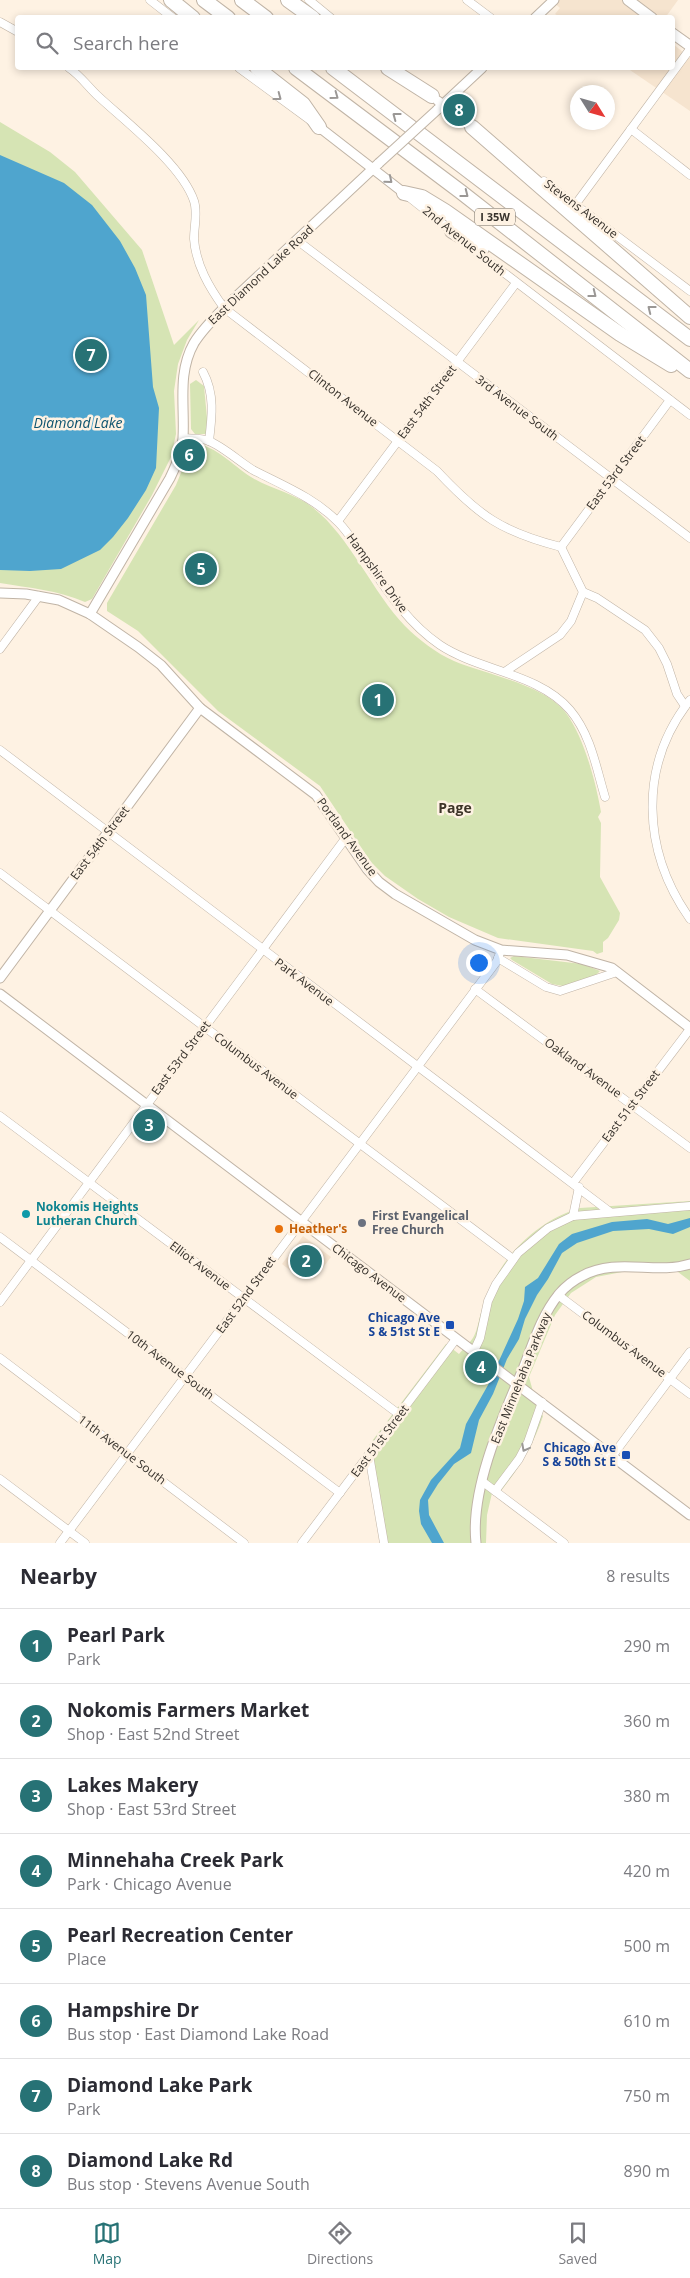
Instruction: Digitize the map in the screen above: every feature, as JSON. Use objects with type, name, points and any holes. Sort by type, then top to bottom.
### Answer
[{"type":"highway","points":[[171,0],[189,15]]},
{"type":"highway","points":[[204,0],[224,15]]},
{"type":"highway","points":[[242,0],[262,15]]},
{"type":"highway","points":[[258,0],[273,15]]},
{"type":"highway","points":[[288,0],[309,15]]},
{"type":"highway","points":[[259,70],[303,104],[319,127]]},
{"type":"highway","name":"I 35W","points":[[299,70],[461,192],[690,371]]},
{"type":"highway","name":"I 35W","points":[[336,70],[690,339]]},
{"type":"highway","points":[[391,70],[437,103]]},
{"type":"highway","points":[[472,127],[690,317]]},
{"type":"highway","points":[[404,193],[422,197],[445,211],[556,288],[581,308]]},
{"type":"highway","points":[[452,231],[479,245],[690,376]]},
{"type":"main road","points":[[628,0],[648,15]]},
{"type":"main road","points":[[675,36],[690,48]]},
{"type":"street","points":[[150,0],[169,15]]},
{"type":"street","points":[[309,0],[327,15]]},
{"type":"street","points":[[467,0],[487,15]]},
{"type":"street","points":[[539,15],[554,0]]},
{"type":"street","points":[[0,22],[15,30]]},
{"type":"street","points":[[675,69],[690,48]]},
{"type":"street","name":"Clinton Avenue","points":[[71,70],[144,137],[183,181],[194,200],[194,239],[201,269],[207,284],[224,308],[437,471],[455,490],[489,519],[523,536],[561,547]]},
{"type":"street","name":"2nd Avenue South","points":[[242,70],[319,127],[377,165],[404,193],[516,283],[690,415]]},
{"type":"street","points":[[397,70],[437,103],[472,127]]},
{"type":"street","name":"East Diamond Lake Road","points":[[90,614],[170,478],[180,456],[183,438],[182,386],[193,344],[202,330],[377,165],[437,103],[479,70]]},
{"type":"street","points":[[575,205],[674,70]]},
{"type":"street","name":"Stevens Avenue","points":[[472,127],[690,291]]},
{"type":"street","points":[[631,130],[690,175]]},
{"type":"street","name":"3rd Avenue South","points":[[298,241],[690,538]]},
{"type":"street","name":"East 54th Street","points":[[338,521],[516,283]]},
{"type":"street","points":[[203,372],[209,384],[213,413],[209,441]]},
{"type":"street","name":"East 53rd Street","points":[[561,547],[670,400]]},
{"type":"street","name":"Hampshire Drive","points":[[183,438],[209,441],[251,468],[310,499],[338,521],[393,598],[422,631],[459,656],[506,671],[545,691],[569,709],[588,739],[605,797]]},
{"type":"street","points":[[561,547],[583,592],[597,598],[645,630],[659,648],[667,664],[677,694],[688,703],[669,731],[662,746],[654,776],[653,793],[657,840],[663,867],[670,886],[690,919]]},
{"type":"street","points":[[506,671],[560,635],[571,621],[583,592]]},
{"type":"street","name":"Portland Avenue","points":[[0,593],[39,596],[59,600],[90,614],[115,630],[161,665],[200,708],[316,795],[367,869],[379,882],[395,894],[499,954],[568,955],[595,962],[617,972],[690,1028]]},
{"type":"street","points":[[0,649],[39,596]]},
{"type":"street","name":"East 54th Street","points":[[0,978],[200,708]]},
{"type":"street","name":"Park Avenue","points":[[0,750],[107,833],[610,1212]]},
{"type":"street","name":"East 53rd Street","points":[[0,1302],[345,839]]},
{"type":"street","name":"Columbus Avenue","points":[[0,873],[513,1259]]},
{"type":"street","points":[[499,954],[546,987],[560,991],[617,972]]},
{"type":"street","name":"East 52nd Street","points":[[60,1543],[418,1067],[476,989],[499,954]]},
{"type":"street","name":"Oakland Avenue","points":[[476,989],[690,1148]]},
{"type":"street","name":"Chicago Avenue","points":[[0,994],[690,1515]]},
{"type":"street","name":"East 51st Street","points":[[574,1216],[576,1185],[632,1105],[690,1028]]},
{"type":"street","name":"Elliot Avenue","points":[[0,1116],[400,1416]]},
{"type":"street","points":[[474,1351],[480,1338],[488,1301],[496,1284],[513,1259],[548,1228],[574,1216],[690,1206]]},
{"type":"street","name":"10th Avenue South","points":[[0,1237],[340,1493]]},
{"type":"street","name":"East Minnehaha Parkway","points":[[476,1543],[476,1516],[483,1482],[500,1424],[538,1330],[558,1295],[582,1276],[608,1266],[689,1265]]},
{"type":"street","name":"Columbus Avenue","points":[[558,1295],[690,1394]]},
{"type":"street","name":"East 51st Street","points":[[302,1543],[400,1416],[456,1339]]},
{"type":"street","points":[[613,1455],[690,1352]]},
{"type":"street","name":"11th Avenue South","points":[[0,1358],[244,1543]]},
{"type":"street","points":[[495,1491],[519,1459],[528,1442],[542,1402]]},
{"type":"street","points":[[369,1454],[384,1543]]},
{"type":"street","points":[[0,1479],[85,1543]]},
{"type":"street","points":[[483,1482],[564,1543]]},
{"type":"shaded area","points":[[551,0],[678,0],[667,15],[555,14],[560,8]]},
{"type":"shaded area","points":[[675,46],[690,58],[690,111],[630,70],[675,70]]},
{"type":"shaded area","points":[[303,1236],[331,1257],[315,1278],[300,1268],[295,1274],[282,1264]]},
{"type":"green space","name":"Diamond Lake","points":[[0,122],[50,152],[75,172],[142,250],[174,345],[199,320],[187,340],[178,364],[174,391],[176,434],[171,457],[152,495],[92,599],[85,602],[54,592],[0,583]]},
{"type":"green space","points":[[196,380],[204,386],[208,429],[206,434],[195,434],[191,429],[190,384]]},
{"type":"green space","points":[[193,443],[210,448],[251,477],[298,498],[312,507],[338,533],[393,613],[428,646],[454,661],[530,687],[556,703],[566,713],[584,747],[599,800],[601,812],[598,817],[601,823],[600,877],[620,913],[619,920],[608,938],[603,942],[603,952],[597,954],[593,951],[498,938],[449,917],[418,899],[385,876],[371,862],[320,786],[218,711],[138,631],[107,611],[107,603],[176,485]]},
{"type":"green space","points":[[514,956],[582,964],[600,971],[596,975],[563,986],[552,984],[510,958]]},
{"type":"green space","points":[[690,1201],[690,1281],[678,1272],[622,1272],[596,1277],[571,1293],[555,1315],[529,1377],[537,1406],[543,1416],[518,1468],[497,1496],[492,1493],[487,1515],[486,1543],[380,1543],[366,1449],[446,1344],[459,1354],[471,1340],[492,1284],[517,1247],[540,1228],[566,1213],[580,1208]]},
{"type":"water","name":"Diamond Lake","points":[[0,155],[64,183],[92,205],[120,241],[135,268],[146,295],[153,387],[159,408],[156,468],[146,490],[113,537],[100,550],[61,569],[0,570]]},
{"type":"water","points":[[690,1218],[690,1227],[673,1234],[649,1229],[613,1231],[577,1243],[562,1253],[525,1319],[519,1339],[507,1359],[493,1394],[479,1420],[471,1453],[454,1464],[428,1500],[429,1515],[444,1543],[432,1543],[421,1524],[420,1500],[431,1480],[460,1448],[466,1424],[488,1385],[518,1319],[524,1301],[525,1287],[538,1278],[559,1244],[572,1234],[612,1222],[647,1219],[668,1224]]},
{"type":"place","name":"Diamond Lake Rd","points":[[459,110]]},
{"type":"place","name":"Diamond Lake Park","points":[[91,355]]},
{"type":"place","name":"Hampshire Dr","points":[[189,455]]},
{"type":"place","name":"Pearl Recreation Center","points":[[201,569]]},
{"type":"place","name":"Pearl Park","points":[[378,700]]},
{"type":"place","name":"Lakes Makery","points":[[149,1125]]},
{"type":"place","name":"Nokomis Heights Lutheran Church","points":[[26,1214]]},
{"type":"place","name":"First Evangelical Free Church","points":[[362,1223]]},
{"type":"place","name":"Heather's","points":[[279,1229]]},
{"type":"place","name":"Nokomis Farmers Market","points":[[306,1261]]},
{"type":"place","name":"Chicago Ave S & 51st St E","points":[[450,1325]]},
{"type":"place","name":"Minnehaha Creek Park","points":[[481,1367]]},
{"type":"place","name":"Chicago Ave S & 50th St E","points":[[626,1455]]},
{"type":"district","name":"Page","points":[[455,808]]}]
